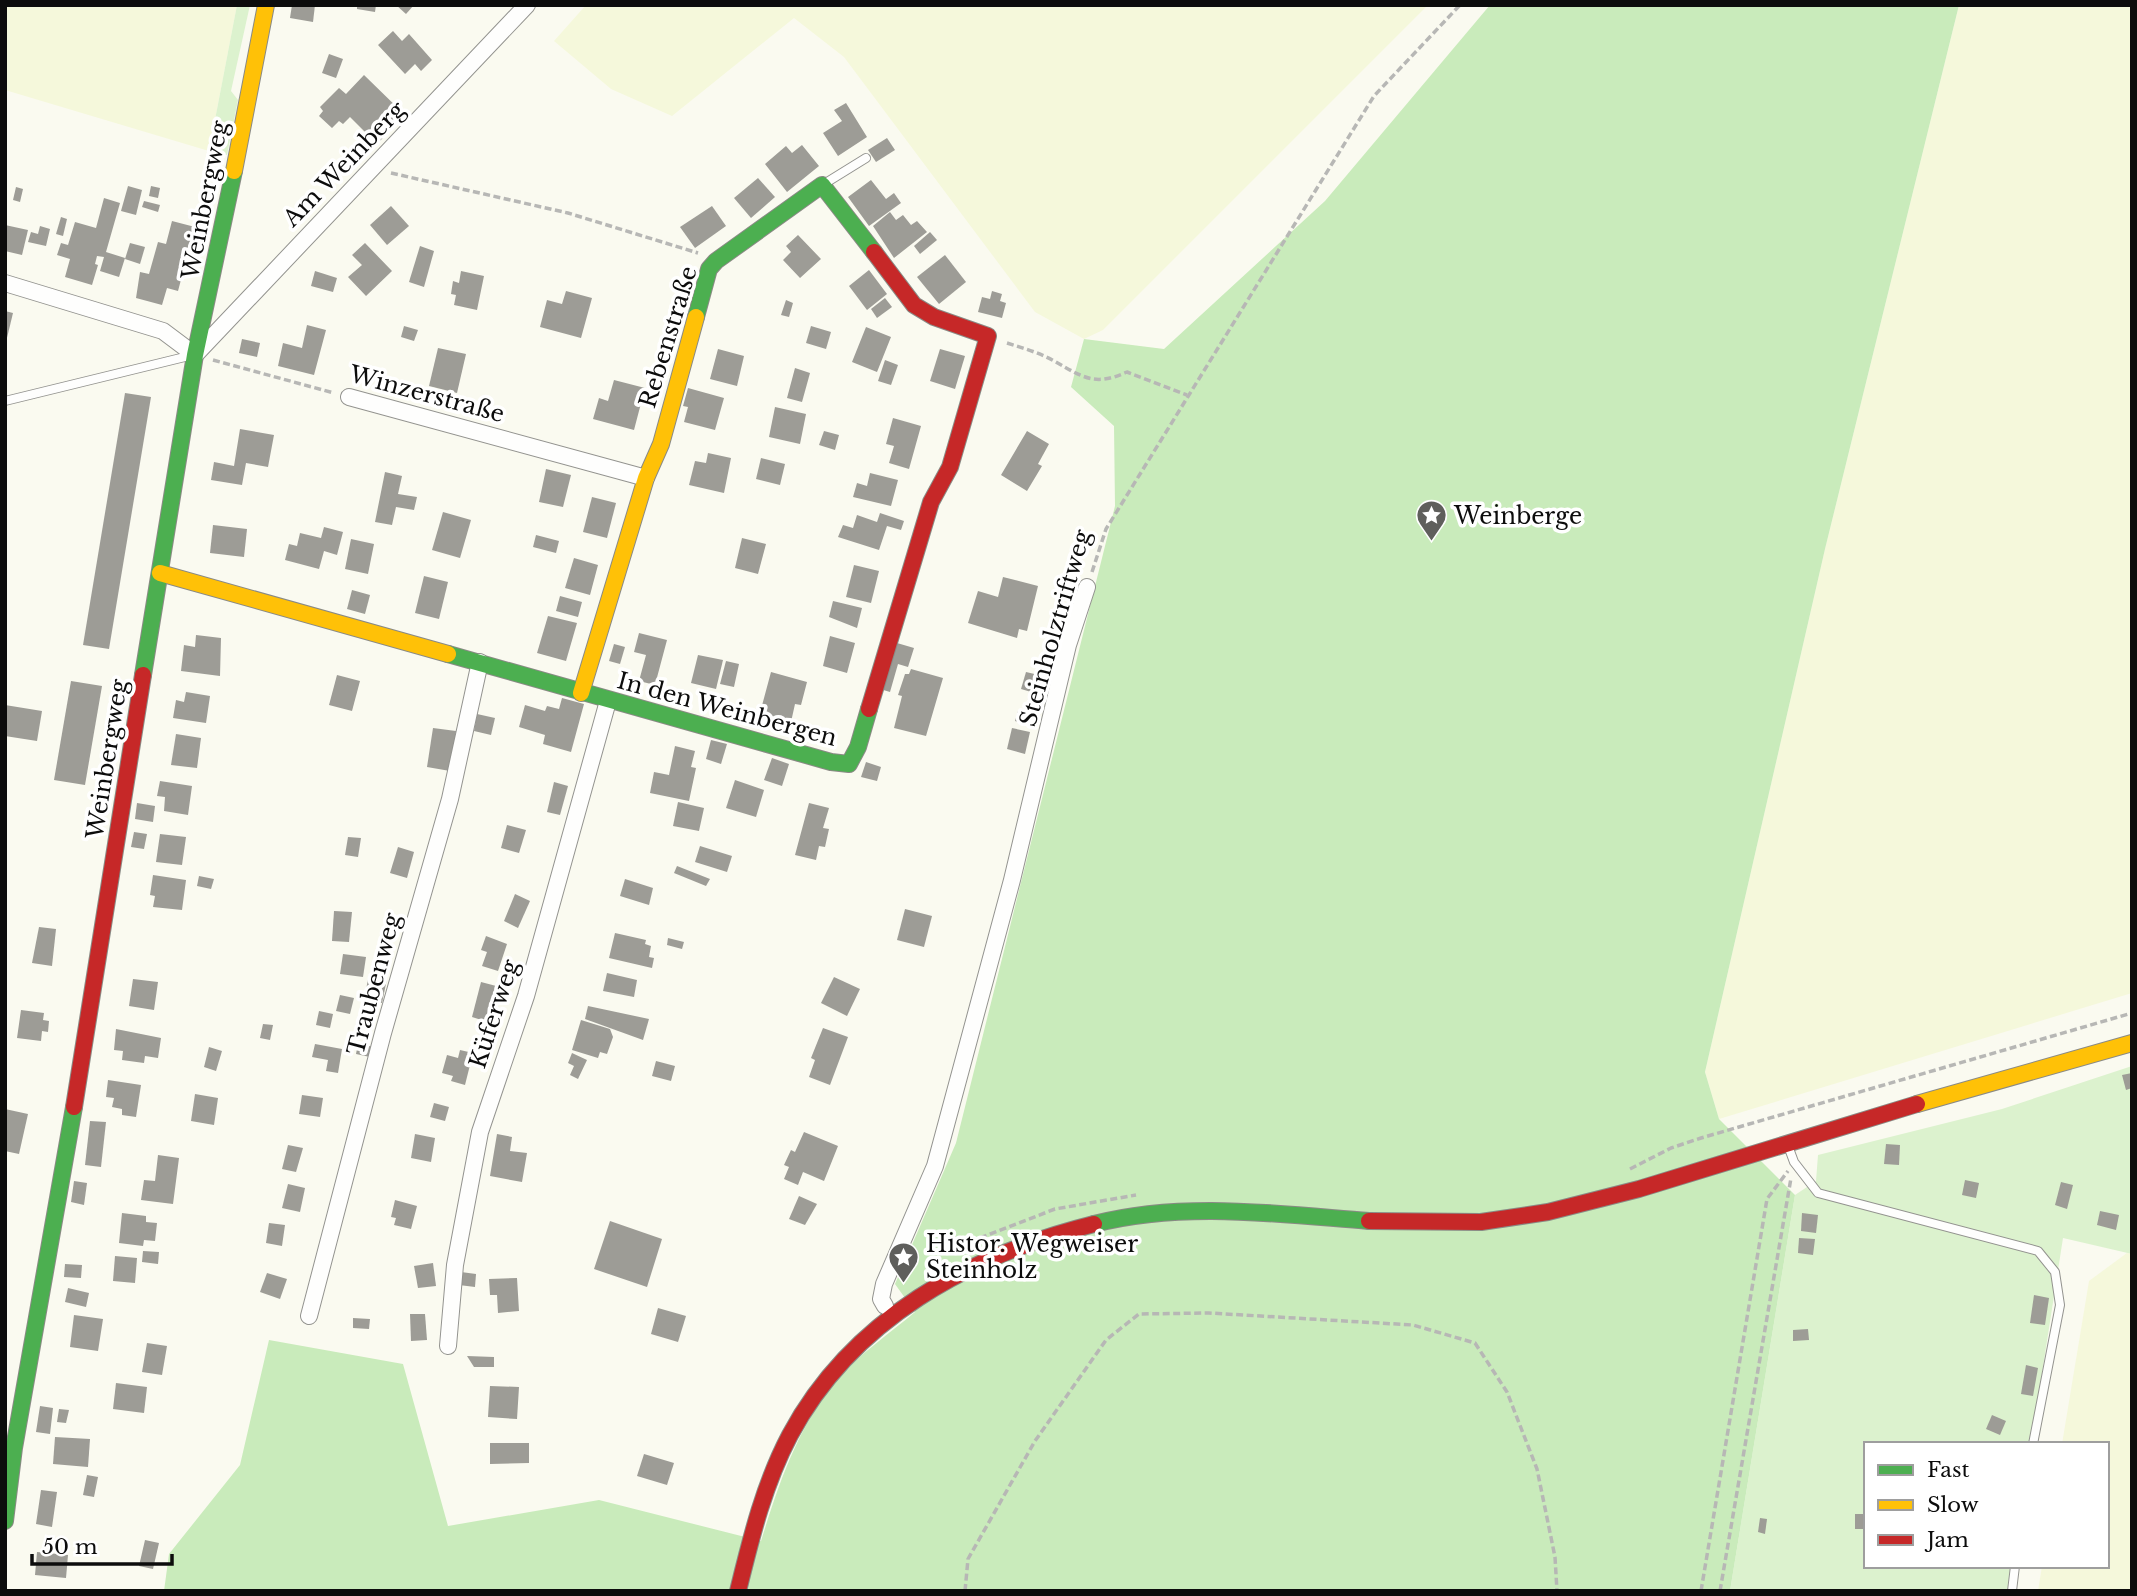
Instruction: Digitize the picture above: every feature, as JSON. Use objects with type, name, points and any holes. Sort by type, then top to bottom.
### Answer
[{"type":"street","name":"Weinbergweg","points":[[5,1521],[14,1448],[58,1204],[195,355],[214,275],[266,5]]},
{"type":"street","name":"Am Weinberg","points":[[195,355],[527,5]]},
{"type":"street","points":[[822,186],[914,305],[934,317],[988,336]]},
{"type":"street","name":"Rebenstraße","points":[[581,692],[646,478],[661,444],[705,280],[716,261],[822,186]]},
{"type":"street","points":[[5,283],[163,331],[195,355]]},
{"type":"street","name":"In den Weinbergen","points":[[160,573],[839,764],[852,761],[931,502],[950,467],[988,336]]},
{"type":"street","name":"Winzerstraße","points":[[349,397],[646,478]]},
{"type":"street","name":"Steinholztriftweg","points":[[885,1306],[881,1299],[884,1284],[935,1166],[1012,880],[1068,646],[1087,587]]},
{"type":"street","name":"Traubenweg","points":[[309,1316],[383,1033],[450,799],[480,662]]},
{"type":"street","name":"Küferweg","points":[[448,1346],[455,1265],[480,1132],[526,996],[608,701]]},
{"type":"street","points":[[738,1591],[773,1473],[800,1418],[838,1368],[865,1341],[917,1300],[964,1270],[1004,1250],[1068,1228],[1127,1215],[1226,1211],[1421,1224],[1516,1218],[1608,1196],[2132,1043]]},
{"type":"lane","points":[[822,186],[866,158]]},
{"type":"lane","points":[[5,401],[195,355]]},
{"type":"lane","points":[[1787,1143],[1794,1162],[1818,1193],[2038,1251],[2056,1272],[2060,1305],[2033,1442]]},
{"type":"lane","points":[[2012,1591],[2015,1568]]},
{"type":"path","name":"Steinholztriftweg","points":[[1087,587],[1106,529],[1374,96],[1460,5]]},
{"type":"path","points":[[372,168],[568,214],[662,241],[716,261]]},
{"type":"path","points":[[988,336],[1053,360],[1079,377],[1112,379],[1127,372],[1187,395]]},
{"type":"path","name":"Winzerstraße","points":[[195,355],[349,397]]},
{"type":"path","points":[[1626,1171],[1671,1148],[1700,1138],[2132,1013]]},
{"type":"path","points":[[1701,1591],[1768,1199],[1794,1162]]},
{"type":"path","points":[[1720,1591],[1794,1162]]},
{"type":"path","points":[[973,1242],[1034,1215],[1077,1204],[1138,1195]]},
{"type":"path","points":[[965,1591],[968,1559],[1021,1464],[1106,1340],[1139,1314],[1209,1313],[1413,1325],[1475,1343],[1507,1392],[1537,1469],[1555,1557],[1557,1591]]},
{"type":"green space","points":[[5,5],[237,5],[209,151],[5,90]]},
{"type":"green space","points":[[237,5],[250,5],[231,91],[238,100],[227,155],[209,151]]},
{"type":"green space","points":[[586,5],[1428,5],[1103,330],[1084,339],[1035,312],[844,57],[794,18],[672,116],[611,89],[554,41]]},
{"type":"green space","points":[[1490,5],[1959,5],[1825,549],[1705,1072],[1719,1119],[1795,1195],[1730,1591],[164,1591],[169,1554],[240,1465],[269,1340],[403,1364],[448,1526],[599,1500],[761,1541],[791,1456],[824,1396],[856,1361],[915,1312],[895,1284],[956,1143],[1115,506],[1114,426],[1071,387],[1084,339],[1164,349],[1325,201]]},
{"type":"green space","points":[[1959,5],[2132,5],[2132,993],[1719,1119],[1705,1072],[1825,549]]},
{"type":"green space","points":[[2132,1066],[2132,1254],[2063,1238],[2031,1442],[1864,1442],[1864,1568],[2013,1568],[2009,1591],[1730,1591],[1795,1195],[1816,1181],[1818,1155],[2002,1109]]},
{"type":"green space","points":[[2127,1253],[2132,1254],[2132,1591],[2038,1591],[2042,1568],[2109,1568],[2109,1442],[2062,1442],[2089,1281]]},
{"type":"building","points":[[292,5],[315,5],[313,22],[290,18]]},
{"type":"building","points":[[357,5],[376,5],[375,12],[357,9]]},
{"type":"building","points":[[396,5],[414,5],[406,14]]},
{"type":"building","points":[[393,31],[402,41],[409,34],[432,60],[421,71],[415,64],[405,74],[378,45]]},
{"type":"building","points":[[329,54],[343,59],[336,78],[322,73]]},
{"type":"building","points":[[364,75],[405,115],[377,144],[350,117],[343,124],[339,121],[332,128],[319,116],[323,111],[320,107],[339,88],[346,94]]},
{"type":"building","points":[[846,103],[867,137],[838,156],[823,133],[842,121],[834,110]]},
{"type":"building","points":[[887,138],[895,150],[876,162],[868,150]]},
{"type":"building","points":[[802,145],[819,166],[787,192],[765,164],[786,146],[792,153]]},
{"type":"building","points":[[758,178],[775,197],[751,218],[734,198]]},
{"type":"building","points":[[871,180],[886,199],[894,193],[901,203],[869,226],[848,197]]},
{"type":"building","points":[[128,186],[142,190],[136,215],[121,211]]},
{"type":"building","points":[[151,186],[160,188],[158,198],[149,196]]},
{"type":"building","points":[[16,187],[23,189],[20,202],[13,200]]},
{"type":"building","points":[[104,198],[120,203],[106,252],[125,258],[119,277],[100,271],[104,257],[97,256],[95,264],[98,265],[92,285],[65,277],[70,259],[57,255],[61,243],[68,245],[75,222],[96,228]]},
{"type":"building","points":[[144,201],[160,205],[158,212],[142,207]]},
{"type":"building","points":[[391,206],[409,226],[387,245],[370,225]]},
{"type":"building","points":[[712,206],[726,226],[695,248],[680,227]]},
{"type":"building","points":[[890,212],[896,220],[903,215],[911,225],[917,221],[927,232],[894,258],[873,226]]},
{"type":"building","points":[[61,217],[67,219],[63,236],[56,234]]},
{"type":"building","points":[[172,221],[195,227],[178,291],[167,288],[162,305],[136,298],[140,272],[149,274],[158,242],[166,244]]},
{"type":"building","points":[[5,225],[28,230],[22,255],[5,251]]},
{"type":"building","points":[[40,226],[50,229],[46,246],[28,242],[31,232],[38,234]]},
{"type":"building","points":[[930,232],[937,240],[920,254],[914,246]]},
{"type":"building","points":[[798,235],[821,259],[800,278],[783,260],[791,252],[786,246]]},
{"type":"building","points":[[130,243],[145,247],[140,264],[125,259]]},
{"type":"building","points":[[365,243],[392,271],[366,296],[348,277],[362,265],[352,255]]},
{"type":"building","points":[[420,246],[434,251],[424,287],[409,282]]},
{"type":"building","points":[[945,255],[966,282],[939,304],[917,277]]},
{"type":"building","points":[[869,270],[887,294],[867,310],[849,286]]},
{"type":"building","points":[[315,271],[337,278],[333,292],[311,286]]},
{"type":"building","points":[[461,271],[484,276],[477,310],[454,305],[456,295],[451,294],[453,281],[459,283]]},
{"type":"building","points":[[566,291],[592,298],[581,338],[540,327],[547,300],[562,304]]},
{"type":"building","points":[[992,291],[1002,294],[1000,301],[1006,303],[1002,318],[978,312],[982,297],[990,299]]},
{"type":"building","points":[[885,298],[892,307],[877,318],[871,309]]},
{"type":"building","points":[[786,300],[793,303],[789,317],[781,315]]},
{"type":"building","points":[[5,311],[13,313],[6,342],[5,342]]},
{"type":"building","points":[[307,325],[326,330],[314,375],[278,366],[283,343],[302,348]]},
{"type":"building","points":[[404,326],[418,330],[414,341],[401,337]]},
{"type":"building","points":[[811,326],[831,332],[826,349],[806,343]]},
{"type":"building","points":[[866,327],[891,337],[877,372],[852,362]]},
{"type":"building","points":[[242,339],[260,343],[257,357],[239,353]]},
{"type":"building","points":[[438,348],[466,354],[457,393],[429,386]]},
{"type":"building","points":[[718,349],[744,356],[737,386],[710,379]]},
{"type":"building","points":[[940,349],[965,356],[955,389],[930,381]]},
{"type":"building","points":[[885,360],[898,365],[891,385],[878,381]]},
{"type":"building","points":[[795,368],[810,373],[802,402],[787,398]]},
{"type":"building","points":[[614,380],[645,388],[634,430],[593,419],[599,398],[608,401]]},
{"type":"building","points":[[688,388],[724,398],[715,430],[684,422],[688,407],[683,406]]},
{"type":"building","points":[[125,393],[151,397],[109,649],[83,645]]},
{"type":"building","points":[[443,395],[461,399],[458,410],[440,406]]},
{"type":"building","points":[[775,407],[806,414],[800,444],[769,437]]},
{"type":"building","points":[[893,418],[921,426],[909,469],[889,463],[894,446],[886,444]]},
{"type":"building","points":[[240,429],[274,435],[268,467],[246,463],[242,485],[211,480],[214,462],[234,466]]},
{"type":"building","points":[[824,431],[839,435],[835,450],[819,445]]},
{"type":"building","points":[[1027,431],[1049,444],[1038,464],[1042,466],[1027,491],[1001,475]]},
{"type":"building","points":[[708,453],[731,458],[724,493],[689,485],[695,461],[706,463]]},
{"type":"building","points":[[761,458],[785,464],[780,485],[756,479]]},
{"type":"building","points":[[546,469],[571,475],[563,507],[539,502]]},
{"type":"building","points":[[385,472],[402,476],[398,494],[417,497],[414,510],[396,507],[392,525],[375,522]]},
{"type":"building","points":[[870,473],[898,480],[891,506],[853,497],[857,483],[867,486]]},
{"type":"building","points":[[592,497],[616,503],[607,538],[583,532]]},
{"type":"building","points":[[443,512],[471,520],[460,558],[432,550]]},
{"type":"building","points":[[880,513],[904,521],[901,530],[887,526],[879,550],[838,537],[843,525],[853,528],[857,515],[877,522]]},
{"type":"building","points":[[213,525],[247,529],[244,557],[210,553]]},
{"type":"building","points":[[324,527],[343,532],[337,555],[324,551],[319,569],[285,560],[289,544],[297,546],[300,533],[321,538]]},
{"type":"building","points":[[536,535],[559,541],[556,553],[533,547]]},
{"type":"building","points":[[742,538],[766,544],[758,574],[735,568]]},
{"type":"building","points":[[351,539],[374,544],[368,574],[345,569]]},
{"type":"building","points":[[574,558],[598,565],[590,595],[565,588]]},
{"type":"building","points":[[854,565],[879,571],[871,603],[846,597]]},
{"type":"building","points":[[424,576],[448,582],[439,619],[415,613]]},
{"type":"building","points":[[1003,577],[1038,586],[1027,631],[1019,629],[1017,638],[968,623],[978,591],[998,597]]},
{"type":"building","points":[[352,590],[370,595],[365,614],[347,609]]},
{"type":"building","points":[[560,596],[582,602],[578,617],[556,611]]},
{"type":"building","points":[[833,601],[862,608],[857,628],[829,617]]},
{"type":"building","points":[[548,616],[577,623],[566,661],[537,653]]},
{"type":"building","points":[[639,633],[667,640],[655,685],[639,681],[646,655],[634,652]]},
{"type":"building","points":[[196,635],[221,638],[220,676],[181,671],[184,645],[195,647]]},
{"type":"building","points":[[830,636],[855,643],[847,673],[823,666]]},
{"type":"building","points":[[897,643],[914,648],[908,667],[898,664],[890,692],[880,689]]},
{"type":"building","points":[[614,644],[625,647],[620,664],[609,661]]},
{"type":"building","points":[[698,655],[723,660],[716,689],[691,683]]},
{"type":"building","points":[[726,661],[739,664],[734,687],[720,684]]},
{"type":"building","points":[[911,669],[943,678],[926,736],[894,728],[902,696],[898,695],[905,674],[909,674]]},
{"type":"building","points":[[771,672],[807,682],[801,705],[795,704],[791,722],[760,713]]},
{"type":"building","points":[[1026,672],[1043,676],[1038,694],[1021,689]]},
{"type":"building","points":[[337,675],[360,681],[352,711],[329,705]]},
{"type":"building","points":[[71,681],[102,686],[85,785],[54,780]]},
{"type":"building","points":[[186,692],[210,696],[206,723],[173,718],[176,700],[184,702]]},
{"type":"building","points":[[562,698],[584,704],[571,752],[543,744],[545,735],[519,727],[525,705],[545,711],[547,706],[559,709]]},
{"type":"building","points":[[5,705],[42,711],[37,741],[5,736]]},
{"type":"building","points":[[1018,711],[1031,715],[1027,725],[1015,721]]},
{"type":"building","points":[[477,714],[495,718],[491,735],[474,731]]},
{"type":"building","points":[[433,728],[456,731],[450,771],[427,767]]},
{"type":"building","points":[[1012,728],[1030,732],[1025,754],[1007,749]]},
{"type":"building","points":[[176,734],[201,738],[197,768],[171,765]]},
{"type":"building","points":[[711,740],[727,744],[721,764],[706,759]]},
{"type":"building","points":[[675,746],[695,751],[691,767],[696,768],[689,801],[650,793],[654,772],[669,775]]},
{"type":"building","points":[[772,758],[789,764],[782,786],[764,780]]},
{"type":"building","points":[[866,762],[881,767],[877,781],[861,777]]},
{"type":"building","points":[[735,780],[764,790],[756,817],[726,808]]},
{"type":"building","points":[[160,781],[192,786],[188,815],[164,811],[165,797],[157,796]]},
{"type":"building","points":[[554,782],[568,786],[560,815],[547,812]]},
{"type":"building","points":[[678,802],[704,808],[699,831],[673,826]]},
{"type":"building","points":[[137,803],[155,806],[153,822],[135,819]]},
{"type":"building","points":[[809,803],[829,808],[823,828],[829,829],[825,847],[819,846],[816,860],[795,855]]},
{"type":"building","points":[[507,825],[526,830],[519,853],[501,848]]},
{"type":"building","points":[[134,832],[147,834],[144,849],[131,847]]},
{"type":"building","points":[[160,834],[186,837],[182,865],[156,862]]},
{"type":"building","points":[[348,837],[361,838],[358,857],[345,855]]},
{"type":"building","points":[[700,846],[732,856],[727,872],[695,862]]},
{"type":"building","points":[[398,847],[414,852],[407,878],[390,873]]},
{"type":"building","points":[[677,866],[710,879],[706,886],[674,873]]},
{"type":"building","points":[[153,875],[186,880],[182,910],[153,907],[155,896],[150,895]]},
{"type":"building","points":[[199,876],[214,879],[211,889],[197,886]]},
{"type":"building","points":[[625,879],[653,888],[649,905],[620,896]]},
{"type":"building","points":[[515,894],[530,901],[518,928],[504,921]]},
{"type":"building","points":[[905,909],[932,916],[924,947],[897,940]]},
{"type":"building","points":[[334,911],[352,912],[349,942],[332,941]]},
{"type":"building","points":[[39,927],[56,929],[52,966],[32,963]]},
{"type":"building","points":[[615,933],[646,940],[645,944],[651,946],[649,957],[654,958],[652,968],[609,958]]},
{"type":"building","points":[[486,936],[507,944],[498,971],[482,966],[487,952],[481,950]]},
{"type":"building","points":[[668,938],[684,942],[682,949],[667,945]]},
{"type":"building","points":[[343,954],[366,957],[363,977],[340,974]]},
{"type":"building","points":[[607,973],[637,980],[634,997],[603,991]]},
{"type":"building","points":[[369,975],[387,979],[382,1003],[364,999]]},
{"type":"building","points":[[834,977],[860,989],[847,1016],[821,1003]]},
{"type":"building","points":[[133,979],[158,982],[154,1010],[129,1006]]},
{"type":"building","points":[[481,982],[500,987],[491,1023],[472,1017]]},
{"type":"building","points":[[340,995],[354,998],[350,1014],[336,1011]]},
{"type":"building","points":[[588,1006],[649,1019],[643,1040],[585,1019]]},
{"type":"building","points":[[21,1010],[44,1013],[43,1020],[49,1021],[48,1032],[42,1031],[41,1041],[17,1038]]},
{"type":"building","points":[[319,1011],[333,1014],[330,1028],[316,1025]]},
{"type":"building","points":[[581,1020],[610,1029],[613,1037],[607,1054],[600,1052],[598,1058],[572,1050]]},
{"type":"building","points":[[263,1024],[273,1025],[270,1040],[260,1038]]},
{"type":"building","points":[[823,1028],[848,1037],[830,1085],[809,1077],[815,1060],[811,1058]]},
{"type":"building","points":[[116,1029],[161,1038],[158,1058],[145,1056],[144,1063],[122,1060],[123,1051],[114,1050]]},
{"type":"building","points":[[358,1043],[373,1047],[370,1057],[356,1054]]},
{"type":"building","points":[[315,1044],[342,1049],[338,1073],[326,1071],[328,1060],[312,1057]]},
{"type":"building","points":[[209,1047],[222,1051],[216,1071],[204,1067]]},
{"type":"building","points":[[460,1050],[473,1053],[465,1085],[451,1081],[453,1076],[442,1073],[447,1055],[458,1058]]},
{"type":"building","points":[[572,1053],[587,1060],[578,1079],[570,1075],[574,1066],[568,1063]]},
{"type":"building","points":[[656,1061],[675,1066],[671,1081],[652,1076]]},
{"type":"building","points":[[2132,1073],[2132,1088],[2126,1090],[2122,1075]]},
{"type":"building","points":[[108,1080],[141,1085],[136,1117],[122,1115],[122,1109],[112,1107],[114,1098],[106,1097]]},
{"type":"building","points":[[195,1094],[218,1098],[214,1125],[191,1121]]},
{"type":"building","points":[[302,1095],[323,1098],[320,1117],[299,1114]]},
{"type":"building","points":[[434,1103],[449,1107],[445,1121],[430,1117]]},
{"type":"building","points":[[5,1109],[28,1114],[19,1154],[5,1151]]},
{"type":"building","points":[[90,1121],[106,1122],[101,1167],[85,1165]]},
{"type":"building","points":[[804,1132],[838,1146],[824,1181],[803,1172],[798,1185],[784,1179],[789,1167],[784,1165],[791,1150],[795,1152]]},
{"type":"building","points":[[415,1134],[435,1138],[431,1162],[411,1158]]},
{"type":"building","points":[[497,1134],[512,1137],[510,1151],[527,1153],[522,1182],[490,1176]]},
{"type":"building","points":[[1886,1144],[1900,1145],[1899,1165],[1884,1164]]},
{"type":"building","points":[[288,1145],[303,1148],[296,1172],[282,1169]]},
{"type":"building","points":[[158,1155],[179,1158],[173,1204],[141,1200],[144,1180],[155,1181]]},
{"type":"building","points":[[1965,1180],[1979,1183],[1976,1198],[1962,1195]]},
{"type":"building","points":[[74,1181],[87,1183],[84,1205],[71,1202]]},
{"type":"building","points":[[2061,1182],[2073,1185],[2067,1209],[2055,1205]]},
{"type":"building","points":[[288,1184],[305,1188],[300,1212],[282,1208]]},
{"type":"building","points":[[799,1196],[817,1204],[805,1225],[789,1219]]},
{"type":"building","points":[[395,1200],[417,1206],[411,1229],[394,1225],[396,1218],[391,1217]]},
{"type":"building","points":[[2100,1211],[2119,1215],[2116,1230],[2097,1225]]},
{"type":"building","points":[[122,1213],[146,1216],[146,1222],[157,1223],[155,1241],[144,1240],[143,1246],[119,1243]]},
{"type":"building","points":[[1802,1213],[1818,1215],[1816,1233],[1801,1231]]},
{"type":"building","points":[[610,1221],[662,1239],[647,1287],[594,1269]]},
{"type":"building","points":[[269,1223],[285,1225],[282,1246],[266,1243]]},
{"type":"building","points":[[1799,1238],[1815,1239],[1813,1255],[1798,1253]]},
{"type":"building","points":[[143,1251],[159,1252],[158,1264],[142,1262]]},
{"type":"building","points":[[115,1256],[137,1258],[135,1283],[113,1281]]},
{"type":"building","points":[[433,1263],[436,1286],[418,1288],[414,1266]]},
{"type":"building","points":[[65,1264],[82,1265],[81,1278],[64,1277]]},
{"type":"building","points":[[461,1272],[476,1274],[475,1287],[459,1285]]},
{"type":"building","points":[[267,1273],[287,1279],[280,1299],[260,1292]]},
{"type":"building","points":[[517,1278],[519,1311],[498,1313],[497,1295],[490,1295],[489,1279]]},
{"type":"building","points":[[68,1288],[89,1293],[86,1307],[65,1302]]},
{"type":"building","points":[[2034,1295],[2049,1298],[2045,1325],[2030,1323]]},
{"type":"building","points":[[658,1308],[686,1316],[678,1342],[651,1334]]},
{"type":"building","points":[[410,1314],[425,1314],[427,1340],[411,1341]]},
{"type":"building","points":[[74,1315],[103,1319],[98,1351],[70,1347]]},
{"type":"building","points":[[353,1318],[370,1319],[369,1329],[353,1328]]},
{"type":"building","points":[[1808,1329],[1809,1340],[1793,1341],[1793,1330]]},
{"type":"building","points":[[147,1343],[167,1346],[162,1375],[142,1372]]},
{"type":"building","points":[[467,1356],[494,1357],[494,1367],[474,1367]]},
{"type":"building","points":[[2026,1365],[2038,1368],[2033,1396],[2021,1394]]},
{"type":"building","points":[[116,1383],[147,1387],[144,1413],[113,1409]]},
{"type":"building","points":[[490,1386],[519,1387],[517,1419],[488,1417]]},
{"type":"building","points":[[40,1406],[53,1408],[50,1434],[36,1432]]},
{"type":"building","points":[[59,1409],[69,1410],[66,1423],[57,1422]]},
{"type":"building","points":[[1992,1415],[2006,1421],[2000,1435],[1986,1429]]},
{"type":"building","points":[[55,1437],[90,1439],[88,1467],[53,1464]]},
{"type":"building","points":[[490,1443],[529,1443],[529,1463],[490,1464]]},
{"type":"building","points":[[644,1454],[674,1463],[667,1485],[637,1476]]},
{"type":"building","points":[[87,1475],[98,1477],[94,1497],[83,1495]]},
{"type":"building","points":[[41,1490],[57,1492],[52,1527],[36,1524]]},
{"type":"building","points":[[1855,1514],[1864,1514],[1864,1529],[1855,1529]]},
{"type":"building","points":[[1760,1518],[1767,1519],[1765,1534],[1758,1532]]},
{"type":"building","points":[[145,1540],[159,1543],[153,1569],[139,1566]]},
{"type":"building","points":[[37,1552],[68,1555],[66,1578],[35,1575]]},
{"type":"traffic: fast","points":[[143,675],[195,355],[234,171]]},
{"type":"traffic: fast","points":[[696,317],[709,269],[716,261],[822,185],[874,252]]},
{"type":"traffic: fast","points":[[448,654],[831,762],[849,764],[858,747],[869,709]]},
{"type":"traffic: fast","points":[[5,1521],[14,1448],[74,1107]]},
{"type":"traffic: fast","points":[[1094,1224],[1128,1217],[1196,1211],[1369,1221]]},
{"type":"traffic: slow","points":[[234,171],[266,5]]},
{"type":"traffic: slow","points":[[581,693],[646,478],[661,444],[696,317]]},
{"type":"traffic: slow","points":[[160,573],[448,654]]},
{"type":"traffic: slow","points":[[1917,1104],[2132,1043]]},
{"type":"traffic: jam","points":[[869,709],[931,502],[950,467],[988,336],[934,317],[914,305],[874,252]]},
{"type":"traffic: jam","points":[[74,1107],[143,675]]},
{"type":"traffic: jam","points":[[1369,1221],[1481,1222],[1548,1212],[1639,1189],[1917,1104]]},
{"type":"traffic: jam","points":[[738,1591],[759,1512],[781,1454],[816,1394],[846,1357],[881,1325],[960,1274],[1048,1237],[1094,1224]]},
{"type":"place","name":"Weinberge","points":[[1431,543]]},
{"type":"place","name":"Histor. Wegweiser Steinholz","points":[[903,1284]]}]
